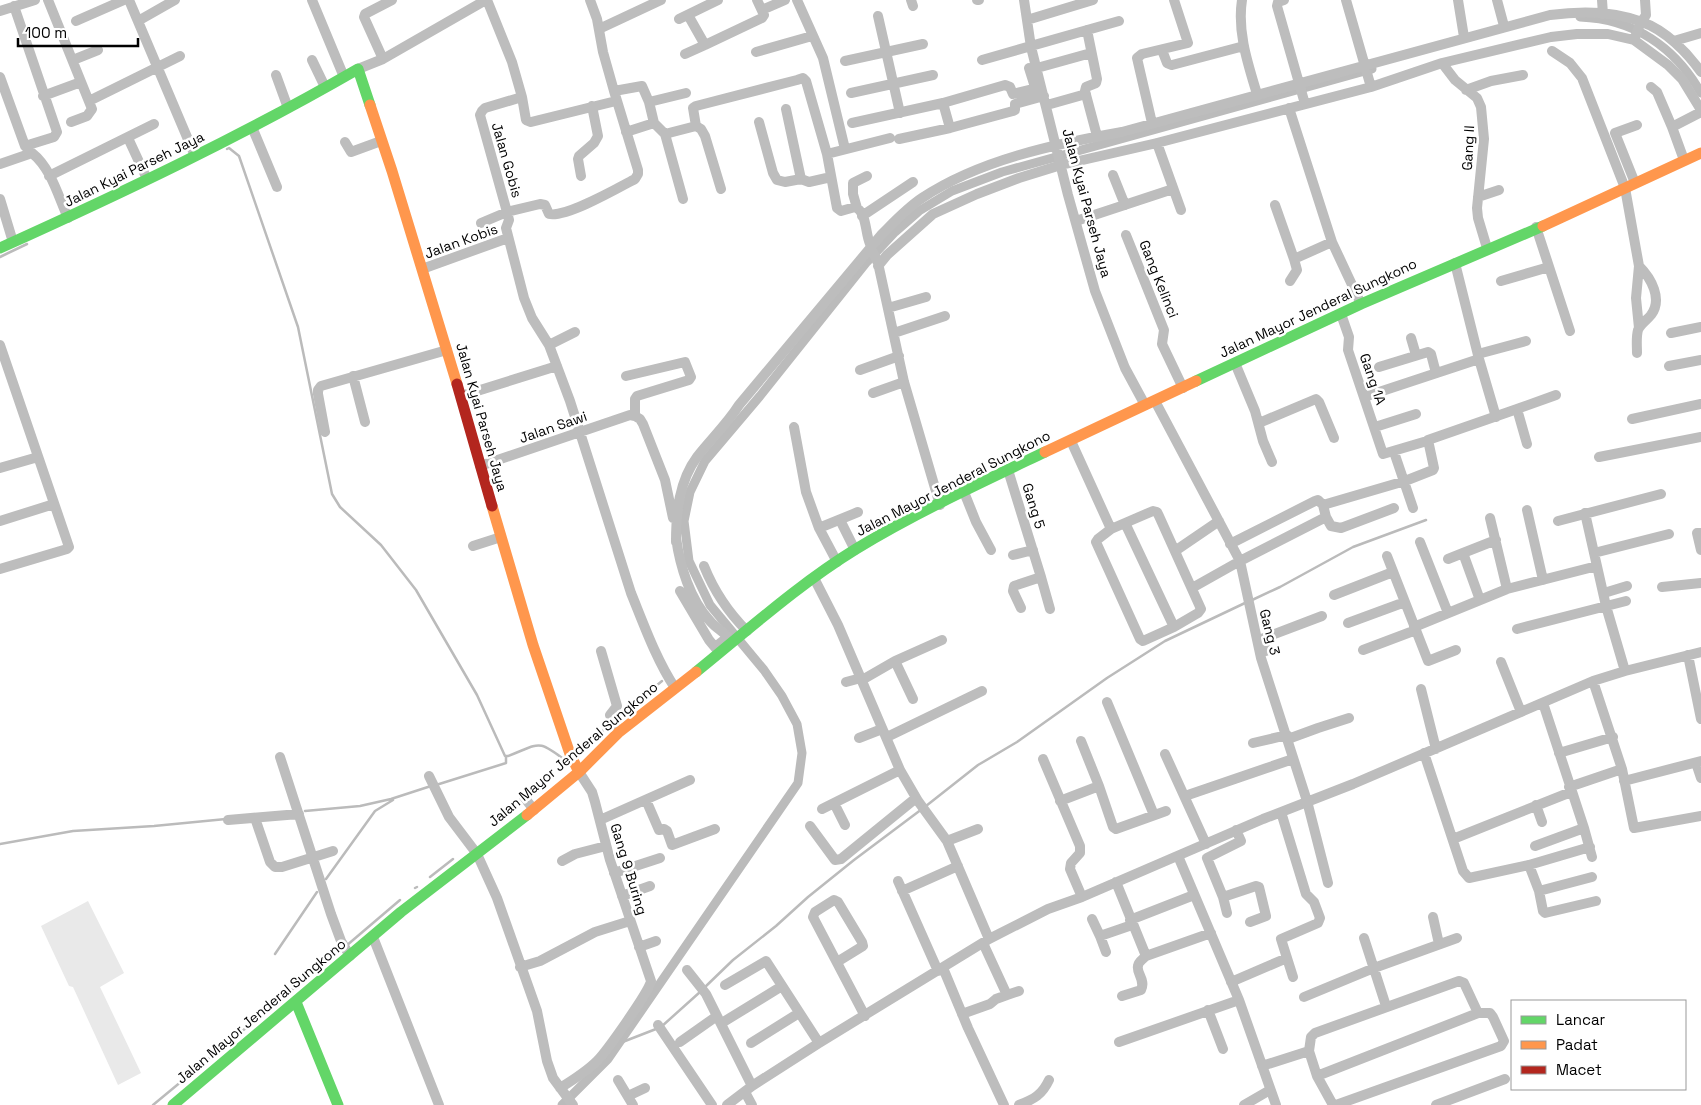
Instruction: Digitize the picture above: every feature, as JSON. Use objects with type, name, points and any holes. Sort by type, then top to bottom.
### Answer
[{"type":"main road","name":"Jalan Kyai Parseh Jaya","points":[[0,248],[68,218],[195,156],[358,69],[461,396],[536,654],[570,754],[579,772]]},
{"type":"main road","name":"Jalan Mayor Jenderal Sungkono","points":[[173,1105],[293,1005],[348,953],[373,936],[428,890],[472,848],[529,803],[579,772],[614,727],[672,683],[726,636],[746,632],[814,578],[855,550],[890,530],[1008,470],[1235,363],[1361,304],[1487,248],[1570,214],[1701,153]]},
{"type":"main road","points":[[293,1005],[330,1105]]},
{"type":"main road","points":[[293,1005],[338,1105]]},
{"type":"street","points":[[0,164],[57,135],[6,6],[35,0]]},
{"type":"street","points":[[48,0],[92,109],[90,114],[71,122]]},
{"type":"street","points":[[76,21],[124,0]]},
{"type":"street","points":[[129,0],[195,156]]},
{"type":"street","points":[[138,21],[175,0]]},
{"type":"street","points":[[312,0],[344,77]]},
{"type":"street","points":[[383,59],[364,17],[365,14],[392,0]]},
{"type":"street","points":[[462,0],[467,11]]},
{"type":"street","points":[[486,0],[512,62],[522,96],[526,120],[531,122],[592,106],[642,86],[649,102],[654,123],[665,134],[683,200]]},
{"type":"street","name":"Jalan Kyai Parseh Jaya","points":[[358,69],[383,59],[486,0]]},
{"type":"street","points":[[481,223],[507,212],[544,204],[549,214],[556,215],[592,201],[635,179],[638,174],[590,0]]},
{"type":"street","points":[[599,29],[661,0]]},
{"type":"street","points":[[705,45],[684,17],[718,0]]},
{"type":"street","points":[[685,54],[762,18],[764,15],[757,0]]},
{"type":"street","points":[[762,10],[785,0]]},
{"type":"street","points":[[797,0],[823,58],[845,149]]},
{"type":"street","name":"Jalan Kyai Parseh Jaya","points":[[1024,0],[1033,68],[1057,147],[1068,195],[1095,291],[1125,368],[1150,403]]},
{"type":"street","points":[[1027,20],[1093,0]]},
{"type":"street","points":[[1152,123],[1137,58],[1142,54],[1188,43],[1174,0]]},
{"type":"street","points":[[1242,0],[1240,11],[1244,46],[1257,94]]},
{"type":"street","points":[[1281,0],[1277,6],[1305,103]]},
{"type":"street","points":[[1346,0],[1370,85]]},
{"type":"street","points":[[1458,0],[1464,37]]},
{"type":"street","points":[[1497,0],[1504,26]]},
{"type":"street","points":[[1602,0],[1603,14]]},
{"type":"street","points":[[1635,39],[1646,15],[1645,0]]},
{"type":"street","points":[[676,542],[678,504],[686,476],[697,457],[871,248],[901,215],[922,198],[966,174],[1097,136],[1364,68],[1464,37],[1550,15],[1573,12],[1603,14],[1641,23],[1674,41],[1701,72]]},
{"type":"street","points":[[878,16],[900,112]]},
{"type":"street","points":[[982,60],[1119,21]]},
{"type":"street","points":[[1087,30],[1097,80],[1094,84],[1086,87],[1086,94],[1097,136]]},
{"type":"street","points":[[878,265],[887,254],[933,214],[1001,184],[1061,164],[1157,143],[1289,108],[1442,64],[1551,37],[1608,34],[1635,39],[1682,79],[1701,111],[1672,127]]},
{"type":"street","points":[[1674,41],[1701,34]]},
{"type":"street","points":[[756,52],[812,36]]},
{"type":"street","points":[[845,61],[924,44]]},
{"type":"street","points":[[1162,50],[1167,63],[1172,65],[1244,46]]},
{"type":"street","points":[[73,60],[98,50]]},
{"type":"street","points":[[1552,51],[1570,64],[1582,78],[1630,185]]},
{"type":"street","points":[[1033,68],[1091,53]]},
{"type":"street","points":[[88,101],[180,56]]},
{"type":"street","points":[[312,60],[325,87]]},
{"type":"street","name":"Gang II","points":[[1442,64],[1455,80],[1485,106],[1478,218],[1487,248]]},
{"type":"street","points":[[276,75],[288,108]]},
{"type":"street","points":[[851,93],[933,75]]},
{"type":"street","points":[[1466,90],[1491,81],[1523,75]]},
{"type":"street","points":[[0,78],[29,150],[43,162],[68,218]]},
{"type":"street","points":[[721,189],[705,136],[701,129],[696,126],[693,108],[803,78],[808,85],[827,154],[830,177],[839,211],[860,212],[914,182]]},
{"type":"street","points":[[43,96],[81,82]]},
{"type":"street","points":[[827,154],[894,138],[950,128],[1013,111],[1015,110],[1014,99],[1010,87],[1005,85],[943,103],[852,123]]},
{"type":"street","points":[[1651,87],[1657,92],[1684,160]]},
{"type":"street","points":[[649,102],[686,92]]},
{"type":"street","points":[[1014,99],[1041,95],[1086,94]]},
{"type":"street","points":[[1041,95],[1043,117]]},
{"type":"street","name":"Jalan Gobis","points":[[522,96],[485,108],[480,116],[509,220],[506,228],[508,238],[524,298],[532,318],[548,345],[570,401],[631,593],[649,638],[672,683]]},
{"type":"street","points":[[943,103],[950,128]]},
{"type":"street","points":[[582,176],[579,156],[594,143],[598,136],[592,106]]},
{"type":"street","points":[[1289,108],[1332,242],[1361,304]]},
{"type":"street","points":[[786,109],[801,179]]},
{"type":"street","points":[[759,122],[773,173],[777,180],[785,182],[801,179],[809,182],[830,177]]},
{"type":"street","points":[[626,132],[654,123]]},
{"type":"street","points":[[49,176],[154,124]]},
{"type":"street","points":[[1637,125],[1615,133],[1630,185],[1638,266],[1636,298],[1637,353]]},
{"type":"street","points":[[665,134],[696,126]]},
{"type":"street","points":[[252,127],[277,188]]},
{"type":"street","points":[[128,138],[147,179]]},
{"type":"street","points":[[345,142],[350,152],[381,141]]},
{"type":"street","points":[[1157,143],[1181,210]]},
{"type":"street","points":[[1114,175],[1125,204]]},
{"type":"street","points":[[867,176],[853,183],[853,194],[878,265],[904,382],[940,505]]},
{"type":"street","points":[[1076,221],[1173,189]]},
{"type":"street","points":[[1478,197],[1499,190]]},
{"type":"street","points":[[0,199],[14,242]]},
{"type":"street","points":[[1275,204],[1297,270],[1290,281]]},
{"type":"street","points":[[1536,227],[1570,330]]},
{"type":"street","name":"Gang Kelinci","points":[[1126,234],[1165,331],[1162,344],[1183,388]]},
{"type":"street","name":"Jalan Kobis","points":[[422,269],[508,238]]},
{"type":"street","points":[[1294,260],[1332,242]]},
{"type":"street","points":[[1455,263],[1478,356],[1496,417]]},
{"type":"street","points":[[1638,266],[1651,280],[1656,296],[1652,313],[1638,328]]},
{"type":"street","points":[[1501,280],[1549,267]]},
{"type":"street","points":[[888,308],[926,297]]},
{"type":"street","name":"Gang 1A","points":[[1341,314],[1349,337],[1348,350],[1383,454],[1394,452]]},
{"type":"street","points":[[894,333],[945,316]]},
{"type":"street","points":[[1671,333],[1701,327]]},
{"type":"street","points":[[548,345],[575,332]]},
{"type":"street","points":[[1411,338],[1416,355]]},
{"type":"street","points":[[1364,397],[1436,373],[1478,356],[1526,341]]},
{"type":"street","points":[[0,345],[69,547],[0,569]]},
{"type":"street","points":[[324,432],[318,390],[325,384],[447,350]]},
{"type":"street","points":[[1379,366],[1428,352],[1430,353],[1436,373]]},
{"type":"street","points":[[860,370],[899,356]]},
{"type":"street","points":[[1669,366],[1701,360]]},
{"type":"street","points":[[626,376],[685,362],[691,377],[689,380],[636,397],[635,416],[644,424],[666,480],[676,542],[693,596],[710,621],[726,636]]},
{"type":"street","points":[[1235,363],[1272,462]]},
{"type":"street","points":[[461,396],[556,366]]},
{"type":"street","points":[[352,376],[365,422]]},
{"type":"street","points":[[873,393],[904,382]]},
{"type":"street","points":[[1413,508],[1394,452],[1556,395]]},
{"type":"street","points":[[1258,422],[1316,399],[1334,438]]},
{"type":"street","name":"Gang 3","points":[[1150,403],[1219,521],[1240,561],[1250,612],[1264,664],[1307,801],[1328,883]]},
{"type":"street","points":[[1632,420],[1701,404]]},
{"type":"street","points":[[1517,409],[1527,444]]},
{"type":"street","points":[[1375,427],[1416,414]]},
{"type":"street","name":"Jalan Sawi","points":[[480,466],[579,432],[635,416]]},
{"type":"street","points":[[794,427],[806,492],[819,528],[837,562]]},
{"type":"street","points":[[1599,457],[1701,437]]},
{"type":"street","points":[[1071,441],[1111,529]]},
{"type":"street","points":[[1324,505],[1405,481],[1434,469],[1428,441]]},
{"type":"street","points":[[0,468],[38,457]]},
{"type":"street","name":"Gang 5","points":[[1008,470],[1050,609]]},
{"type":"street","points":[[964,492],[976,522],[991,550]]},
{"type":"street","points":[[1558,521],[1661,494]]},
{"type":"street","points":[[1230,544],[1318,500],[1324,505],[1326,517],[1331,526],[1341,528],[1394,508]]},
{"type":"street","points":[[0,521],[54,504]]},
{"type":"street","points":[[1527,510],[1543,580]]},
{"type":"street","points":[[1152,511],[1157,512],[1192,588],[1201,609],[1200,611],[1174,627],[1144,641],[1140,639],[1096,542],[1111,529],[1152,511]]},
{"type":"street","points":[[819,528],[858,512]]},
{"type":"street","points":[[1585,513],[1606,606],[1625,671]]},
{"type":"street","points":[[1192,588],[1326,517]]},
{"type":"street","points":[[1490,518],[1508,589]]},
{"type":"street","points":[[840,520],[855,550]]},
{"type":"street","points":[[1175,551],[1219,521]]},
{"type":"street","points":[[1125,523],[1174,627]]},
{"type":"street","points":[[1701,532],[1697,533],[1701,550]]},
{"type":"street","points":[[1594,553],[1669,534]]},
{"type":"street","points":[[473,546],[501,537]]},
{"type":"street","points":[[1448,559],[1496,540]]},
{"type":"street","points":[[1420,542],[1448,613]]},
{"type":"street","points":[[1014,555],[1033,550]]},
{"type":"street","points":[[1463,552],[1480,600]]},
{"type":"street","points":[[1387,556],[1428,661],[1456,650]]},
{"type":"street","points":[[704,566],[723,604],[746,632]]},
{"type":"street","points":[[1363,650],[1508,589],[1597,566]]},
{"type":"street","points":[[1334,595],[1393,572]]},
{"type":"street","points":[[1021,608],[1013,591],[1014,586],[1041,577]]},
{"type":"street","points":[[814,578],[838,624],[900,770],[917,800],[947,841],[1007,995]]},
{"type":"street","points":[[1662,587],[1701,583]]},
{"type":"street","points":[[1604,593],[1627,586]]},
{"type":"street","points":[[680,591],[714,646]]},
{"type":"street","points":[[1517,629],[1626,601]]},
{"type":"street","points":[[1348,623],[1405,602]]},
{"type":"street","points":[[1264,664],[1270,662],[1262,639],[1322,616]]},
{"type":"street","points":[[846,682],[861,679],[942,640]]},
{"type":"street","points":[[600,651],[617,706],[610,715],[614,727]]},
{"type":"street","points":[[727,1105],[818,1043],[866,1016],[986,941],[1048,910],[1236,830],[1436,749],[1593,681],[1701,652]]},
{"type":"street","points":[[1688,655],[1701,719]]},
{"type":"street","points":[[895,662],[913,699]]},
{"type":"street","points":[[1502,662],[1521,712]]},
{"type":"street","points":[[1593,681],[1622,769],[1635,829],[1701,816]]},
{"type":"street","points":[[1421,689],[1436,749]]},
{"type":"street","points":[[859,738],[884,733],[982,691]]},
{"type":"street","points":[[1107,702],[1154,815]]},
{"type":"street","points":[[1424,754],[1463,871],[1469,878],[1591,852],[1543,703]]},
{"type":"street","points":[[1252,743],[1288,737],[1349,718]]},
{"type":"street","points":[[1559,754],[1612,737]]},
{"type":"street","points":[[1081,741],[1116,829],[1166,811]]},
{"type":"street","points":[[1165,754],[1206,844]]},
{"type":"street","points":[[280,757],[341,941],[348,953]]},
{"type":"street","points":[[1043,759],[1080,846],[1080,853],[1071,863],[1070,869],[1082,897]]},
{"type":"street","points":[[1185,796],[1293,759]]},
{"type":"street","points":[[1624,781],[1699,762],[1701,778]]},
{"type":"street","points":[[1453,839],[1622,769]]},
{"type":"street","points":[[822,809],[900,770]]},
{"type":"street","name":"Gang 9 Buring","points":[[560,1089],[597,1061],[645,996],[650,986],[650,976],[614,873],[592,792],[579,772]]},
{"type":"street","points":[[600,820],[690,780]]},
{"type":"street","points":[[432,783],[450,817],[472,848],[497,898],[537,1011],[547,1061],[553,1078],[573,1105]]},
{"type":"street","points":[[1060,801],[1099,786]]},
{"type":"street","points":[[646,800],[659,830],[664,829],[667,831],[672,845],[715,829]]},
{"type":"street","points":[[810,826],[835,860],[842,859],[917,800]]},
{"type":"street","points":[[834,803],[845,825]]},
{"type":"street","points":[[1536,805],[1542,822]]},
{"type":"street","points":[[1281,812],[1306,894],[1314,902],[1320,918],[1318,923],[1281,938],[1293,977]]},
{"type":"street","points":[[228,820],[299,814]]},
{"type":"street","points":[[255,818],[270,862],[275,867],[282,867],[313,858],[333,850]]},
{"type":"street","points":[[947,841],[978,828]]},
{"type":"street","points":[[1535,846],[1584,828]]},
{"type":"street","points":[[1227,913],[1223,897],[1207,857],[1241,841],[1236,830]]},
{"type":"street","points":[[562,861],[575,854],[606,846]]},
{"type":"street","points":[[1178,856],[1239,1000],[1276,1105]]},
{"type":"street","points":[[614,873],[660,858]]},
{"type":"street","points":[[1529,865],[1545,913],[1596,901]]},
{"type":"street","points":[[902,891],[958,866]]},
{"type":"street","points":[[1539,891],[1592,877]]},
{"type":"street","points":[[898,881],[1004,1105]]},
{"type":"street","points":[[1116,882],[1131,923],[1146,956]]},
{"type":"street","points":[[622,896],[650,886]]},
{"type":"street","points":[[1223,897],[1256,886],[1259,887],[1266,916],[1250,922]]},
{"type":"street","points":[[1100,936],[1194,895]]},
{"type":"street","points":[[837,962],[863,946],[838,902],[834,900],[813,914],[837,962],[866,1016]]},
{"type":"street","points":[[1433,917],[1439,944]]},
{"type":"street","points":[[1092,919],[1106,952]]},
{"type":"street","points":[[520,966],[540,961],[595,932],[630,921]]},
{"type":"street","points":[[1122,996],[1141,990],[1143,986],[1137,968],[1138,963],[1146,956],[1210,933]]},
{"type":"street","points":[[373,936],[439,1105]]},
{"type":"street","points":[[1364,938],[1386,1006]]},
{"type":"street","points":[[1304,997],[1374,968],[1457,938]]},
{"type":"street","points":[[639,948],[656,941]]},
{"type":"street","points":[[1231,982],[1287,958]]},
{"type":"street","points":[[725,985],[766,961],[818,1043]]},
{"type":"street","points":[[687,970],[700,984],[721,1019],[749,1089],[752,1105]]},
{"type":"street","points":[[1316,1076],[1478,1013],[1490,1013],[1494,1017],[1504,1041],[1501,1046],[1334,1105],[1316,1076],[1309,1051],[1311,1037],[1315,1033],[1386,1006],[1462,981],[1478,1013]]},
{"type":"street","points":[[680,1042],[782,986]]},
{"type":"street","points":[[962,1014],[1019,991]]},
{"type":"street","points":[[1119,1042],[1239,1000]]},
{"type":"street","points":[[1208,1010],[1223,1049]]},
{"type":"street","points":[[751,1043],[799,1013]]},
{"type":"street","points":[[660,1028],[712,1105]]},
{"type":"street","points":[[1262,1066],[1309,1051]]},
{"type":"street","points":[[1436,1105],[1505,1079]]},
{"type":"street","points":[[618,1080],[631,1101],[645,1088]]},
{"type":"street","points":[[1019,1105],[1036,1098],[1042,1093],[1049,1080]]},
{"type":"street","points":[[1244,1104],[1270,1090]]},
{"type":"shaded area","points":[[88,901],[124,973],[100,987],[141,1073],[118,1085],[73,987],[69,986],[41,926]]},
{"type":"waterway","points":[[1580,17],[1618,23],[1651,38],[1679,62],[1701,93]]},
{"type":"waterway","points":[[562,1105],[608,1059],[798,783],[802,753],[797,724],[782,696],[764,670],[710,605],[689,561],[684,521],[690,492],[705,461],[760,396],[866,263],[895,232],[919,211],[952,191],[1002,172],[1372,69]]},
{"type":"waterway","points":[[227,149],[229,148],[239,156],[298,327],[332,494],[340,507],[381,545],[416,590],[477,695],[505,756],[538,745],[549,749],[566,761]]},
{"type":"waterway","points":[[0,257],[27,244]]},
{"type":"waterway","points":[[1250,601],[1280,587],[1353,547],[1426,520]]},
{"type":"waterway","points":[[926,806],[978,765],[1017,742],[1107,678],[1165,641],[1245,603]]},
{"type":"waterway","points":[[615,720],[662,681]]},
{"type":"waterway","points":[[575,754],[611,724]]},
{"type":"waterway","points":[[436,785],[506,763],[506,756]]},
{"type":"waterway","points":[[305,811],[360,806],[391,799],[431,786]]},
{"type":"waterway","points":[[326,879],[375,811],[393,800]]},
{"type":"waterway","points":[[704,988],[733,960],[776,926],[808,897],[922,809]]},
{"type":"waterway","points":[[0,844],[73,831],[226,819]]},
{"type":"waterway","points":[[430,877],[453,859]]},
{"type":"waterway","points":[[275,954],[317,892]]},
{"type":"waterway","points":[[346,946],[400,900]]},
{"type":"waterway","points":[[153,1105],[341,949]]},
{"type":"waterway","points":[[661,1027],[700,992]]},
{"type":"waterway","points":[[620,1043],[656,1029]]},
{"type":"traffic: fast","points":[[0,248],[181,163],[270,118],[358,69],[370,105]]},
{"type":"traffic: fast","points":[[1196,381],[1361,304],[1543,226]]},
{"type":"traffic: fast","points":[[696,672],[794,592],[856,549],[925,510],[1045,452]]},
{"type":"traffic: fast","points":[[173,1105],[401,912],[527,815]]},
{"type":"traffic: fast","points":[[296,1002],[338,1105]]},
{"type":"traffic: slow","points":[[370,105],[457,384]]},
{"type":"traffic: slow","points":[[1543,226],[1701,153]]},
{"type":"traffic: slow","points":[[1045,452],[1196,381]]},
{"type":"traffic: slow","points":[[492,506],[533,645],[570,754],[579,772]]},
{"type":"traffic: slow","points":[[527,815],[579,772],[618,733],[696,672]]},
{"type":"traffic: jam","points":[[457,384],[492,506]]}]
